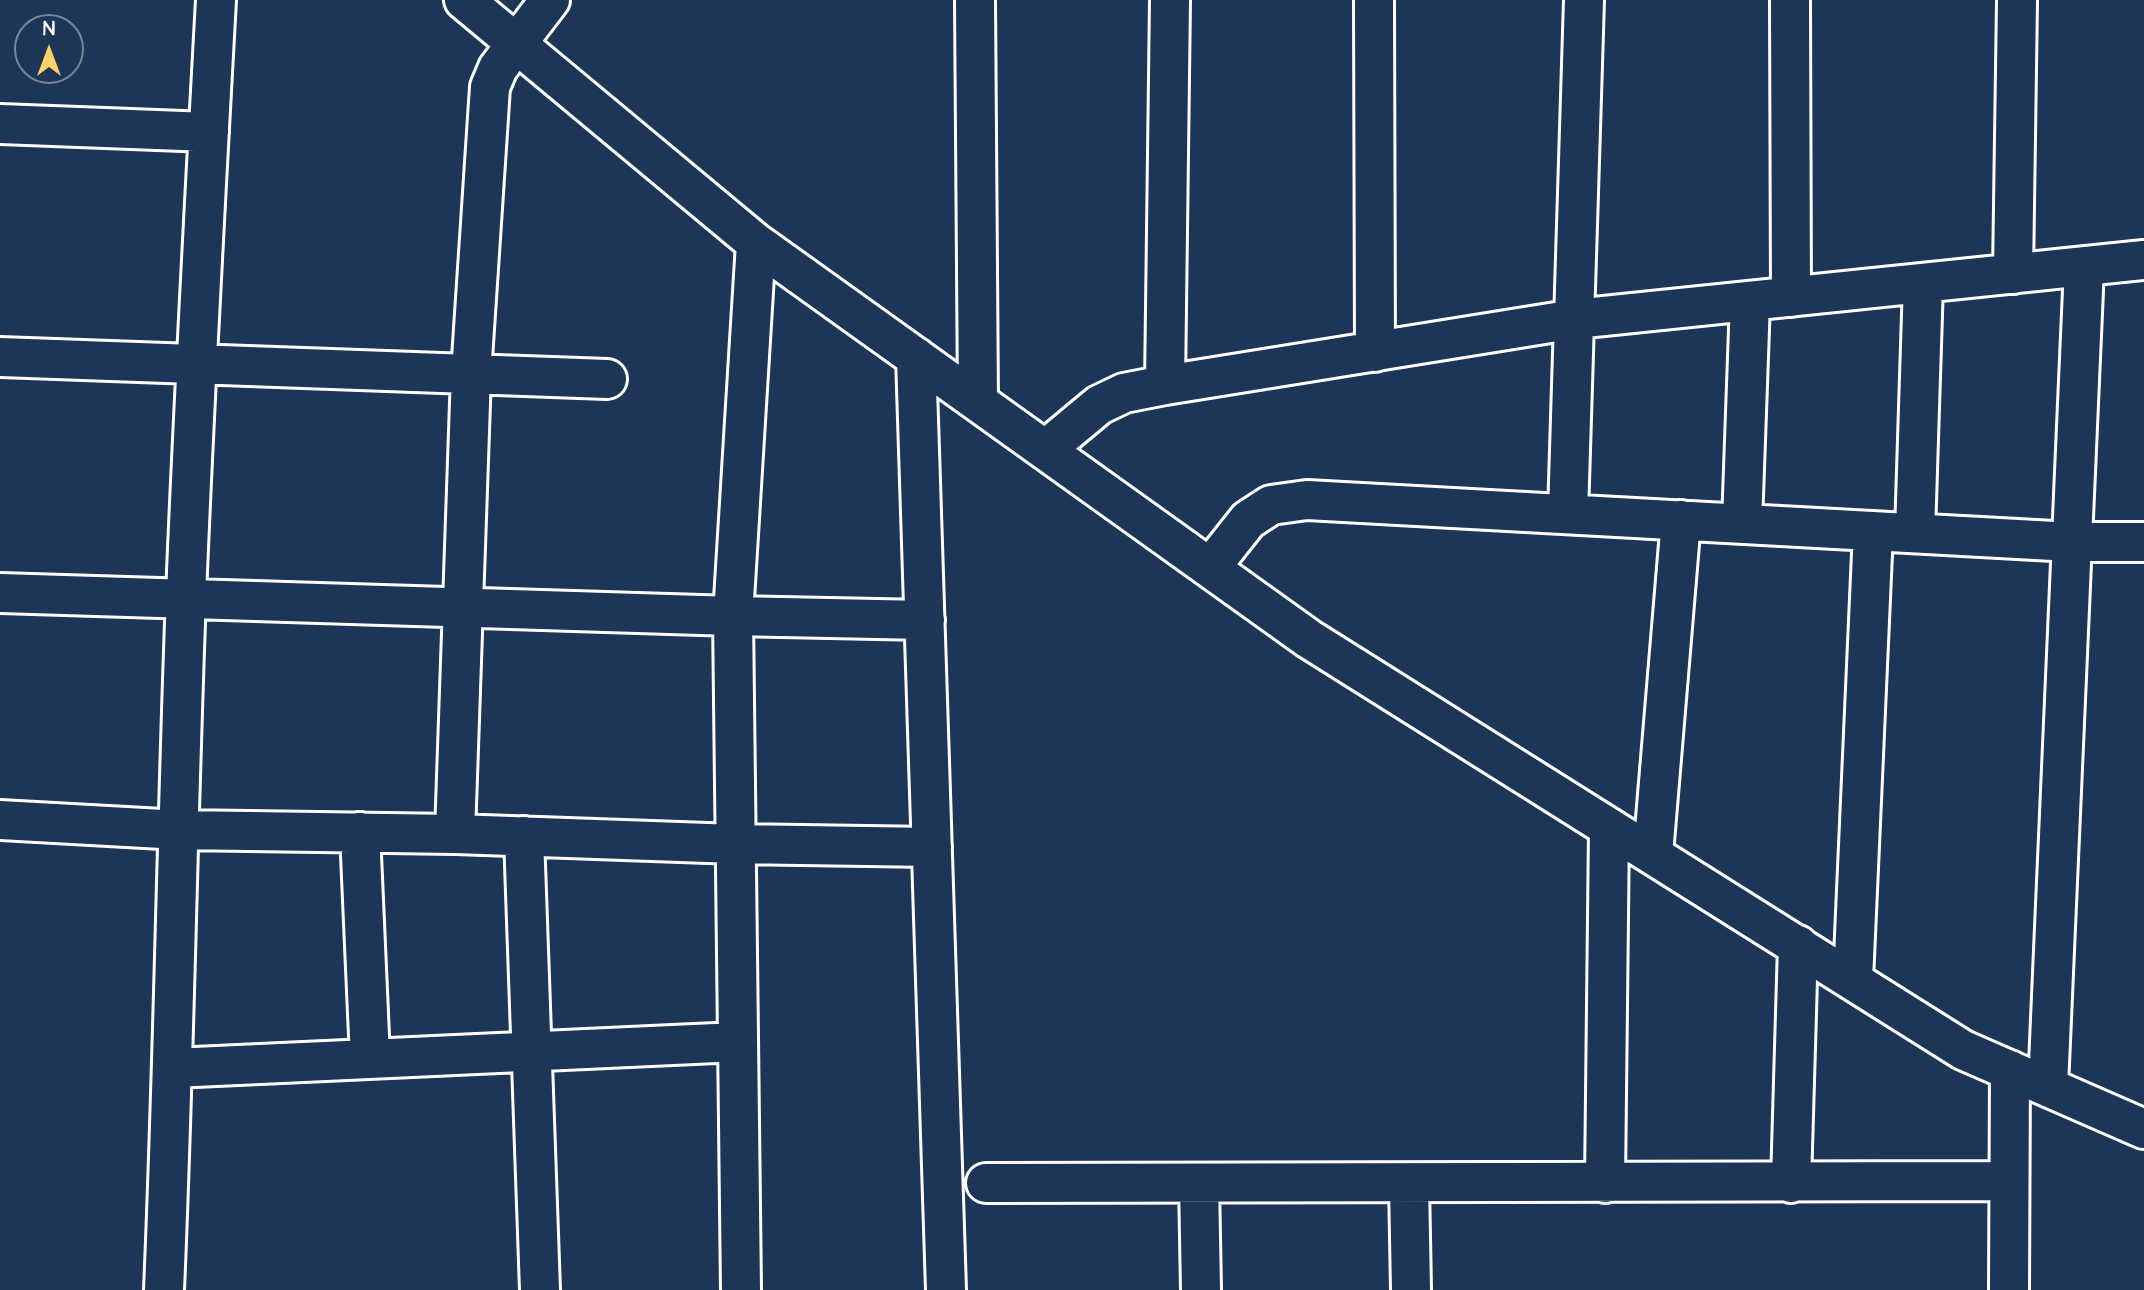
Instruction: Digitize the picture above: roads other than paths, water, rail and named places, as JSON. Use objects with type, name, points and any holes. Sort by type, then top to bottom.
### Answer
[{"type":"street","points":[[164,1290],[186,599],[216,0]]},
{"type":"street","points":[[464,0],[756,243],[1309,639],[1963,1050],[2144,1129]]},
{"type":"street","points":[[455,834],[471,374],[490,87],[498,68],[550,0]]},
{"type":"street","points":[[975,0],[978,401]]},
{"type":"street","points":[[1165,385],[1170,0]]},
{"type":"street","points":[[1374,0],[1375,352]]},
{"type":"street","points":[[1568,514],[1584,0]]},
{"type":"street","points":[[1790,0],[1791,297]]},
{"type":"street","points":[[2013,274],[2017,0]]},
{"type":"street","points":[[0,124],[209,132]]},
{"type":"street","points":[[741,1290],[733,616],[756,243]]},
{"type":"street","points":[[1045,450],[1099,405],[1124,393],[1165,385],[1575,319],[2144,260]]},
{"type":"street","points":[[2048,1087],[2084,267]]},
{"type":"street","points":[[1914,533],[1923,283]]},
{"type":"street","points":[[1742,524],[1750,301]]},
{"type":"street","points":[[0,357],[607,379]]},
{"type":"street","points":[[916,357],[946,1290]]},
{"type":"street","points":[[1210,568],[1248,520],[1272,505],[1307,500],[2072,542],[2144,542]]},
{"type":"street","points":[[1653,854],[1681,520]]},
{"type":"street","points":[[1853,980],[1874,531]]},
{"type":"street","points":[[0,593],[925,620]]},
{"type":"street","points":[[0,820],[180,830],[455,834],[736,844],[932,847]]},
{"type":"street","points":[[1605,1183],[1609,828]]},
{"type":"street","points":[[360,832],[370,1059]]},
{"type":"street","points":[[524,836],[540,1290]]},
{"type":"street","points":[[1791,1183],[1798,946]]},
{"type":"street","points":[[173,1068],[738,1042]]},
{"type":"street","points":[[2008,1290],[2010,1070]]},
{"type":"street","points":[[986,1183],[2009,1181]]},
{"type":"street","points":[[1199,1183],[1201,1290]]},
{"type":"street","points":[[1409,1184],[1411,1290]]}]
